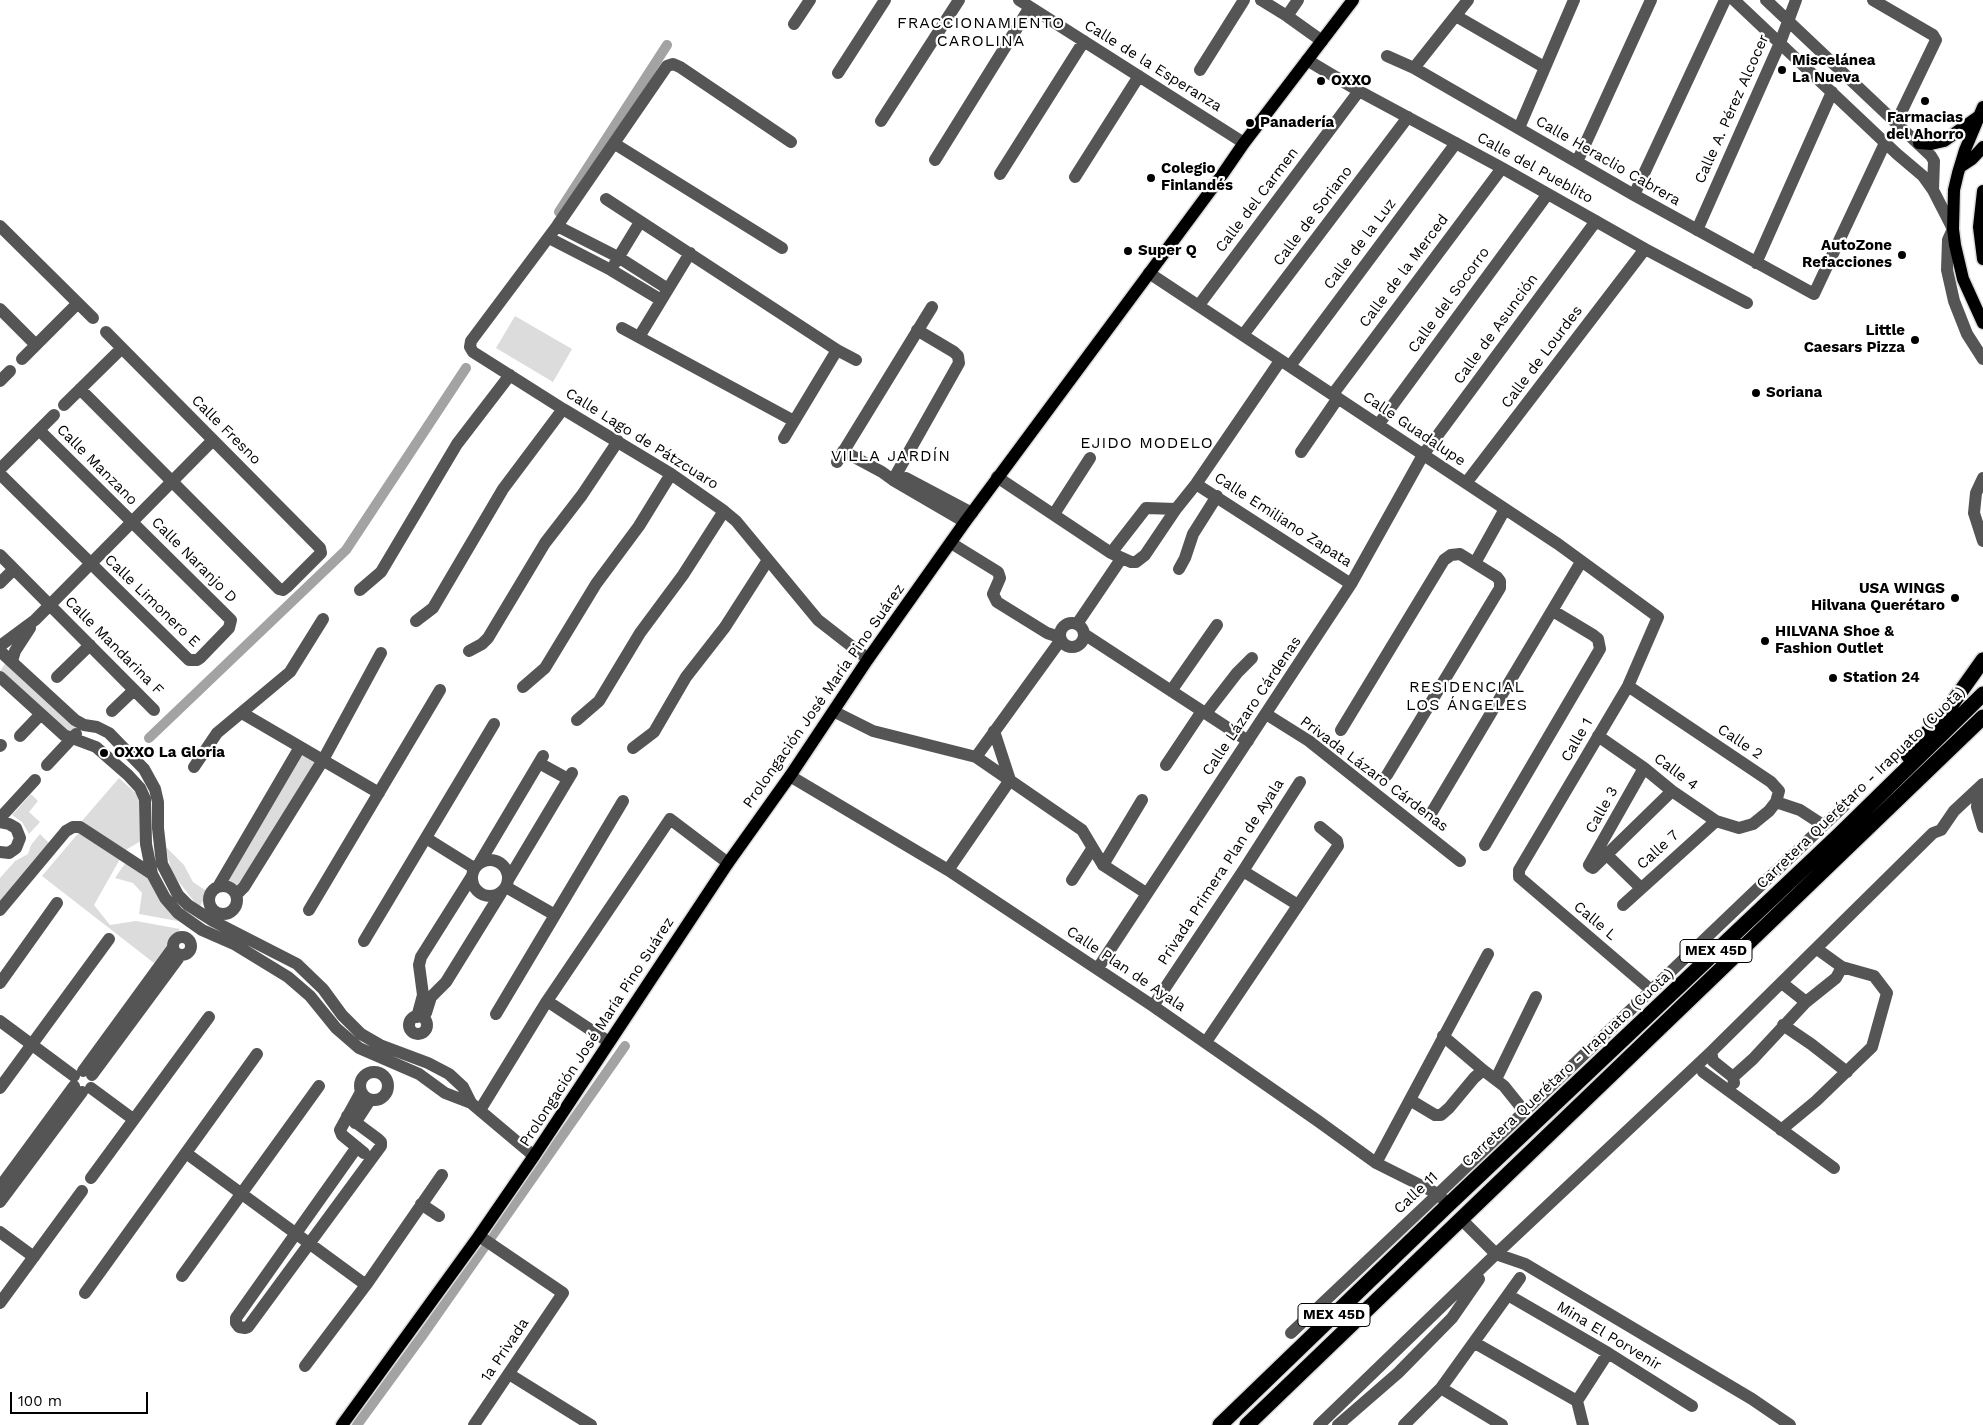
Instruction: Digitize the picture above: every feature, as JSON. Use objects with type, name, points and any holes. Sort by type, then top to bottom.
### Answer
[{"type":"highway","points":[[1839,835],[1949,708],[1983,660]]},
{"type":"highway","name":"Carretera Querétaro - Irapuato (Cuota)","points":[[1220,1425],[1448,1205],[1839,835],[1983,694]]},
{"type":"highway","name":"MEX 45D","points":[[1246,1425],[1983,717]]},
{"type":"main road","name":"Prolongación José María Pino Suárez","points":[[342,1425],[479,1236],[728,863],[835,712],[868,659],[968,517],[1150,273],[1244,143],[1353,0]]},
{"type":"main road","points":[[1919,143],[1932,144],[1944,141],[1981,112]]},
{"type":"main road","points":[[1981,112],[1965,150],[1954,190],[1953,229],[1963,278],[1983,323]]},
{"type":"main road","points":[[1960,167],[1983,147]]},
{"type":"main road","points":[[1983,191],[1979,227],[1983,259]]},
{"type":"street","points":[[794,24],[810,0]]},
{"type":"street","points":[[838,73],[886,0]]},
{"type":"street","points":[[881,121],[959,0]]},
{"type":"street","points":[[1200,70],[1244,0]]},
{"type":"street","points":[[1261,0],[1288,16],[1322,41]]},
{"type":"street","points":[[1288,16],[1298,0]]},
{"type":"street","points":[[1414,68],[1468,0]]},
{"type":"street","points":[[1577,162],[1652,0]]},
{"type":"street","points":[[1634,195],[1726,0]]},
{"type":"street","points":[[1734,0],[1923,176],[1933,190],[1953,229],[1948,240],[1947,270],[1952,296],[1968,334],[1983,359]]},
{"type":"street","points":[[1766,0],[1931,156],[1934,161],[1933,190]]},
{"type":"street","name":"Calle A. Pérez Alcocer","points":[[1697,230],[1780,43],[1796,0]]},
{"type":"street","points":[[1873,0],[1930,34],[1936,40],[1896,122]]},
{"type":"street","points":[[1519,128],[1572,1]]},
{"type":"street","points":[[935,160],[1024,4]]},
{"type":"street","name":"Calle de la Esperanza","points":[[1024,4],[1244,143]]},
{"type":"street","points":[[1456,16],[1544,67]]},
{"type":"street","points":[[1000,174],[1084,41]]},
{"type":"street","name":"Calle Heraclio Cabrera","points":[[1387,56],[1414,68],[1634,195],[1814,294],[1886,143]]},
{"type":"street","name":"Calle del Pueblito","points":[[1307,60],[1359,91],[1502,168],[1645,249],[1747,302]]},
{"type":"street","points":[[661,300],[611,270],[549,238],[615,144],[664,69],[674,64],[791,142]]},
{"type":"street","points":[[1075,178],[1139,76]]},
{"type":"street","name":"Calle del Carmen","points":[[1199,305],[1359,91]]},
{"type":"street","points":[[1756,263],[1832,92]]},
{"type":"street","name":"Calle de Soriano","points":[[1244,336],[1408,117]]},
{"type":"street","name":"Calle de la Luz","points":[[1116,556],[1136,562],[1144,555],[1285,363],[1456,143]]},
{"type":"street","points":[[615,144],[782,248]]},
{"type":"street","name":"Calle de la Merced","points":[[1301,452],[1336,396],[1502,168]]},
{"type":"street","name":"Calle del Socorro","points":[[1378,425],[1547,195]]},
{"type":"street","points":[[606,199],[837,350],[856,360]]},
{"type":"street","name":"Calle de Asunción","points":[[1423,455],[1596,221]]},
{"type":"street","points":[[611,270],[640,222]]},
{"type":"street","points":[[0,226],[93,318]]},
{"type":"street","points":[[557,226],[618,258],[668,289]]},
{"type":"street","name":"Calle Lago de Pátzcuaro","points":[[549,238],[471,341],[470,347],[474,352],[563,410],[671,474],[724,511],[736,522],[826,628],[868,659]]},
{"type":"street","name":"Calle de Lourdes","points":[[1466,484],[1645,249]]},
{"type":"street","points":[[639,337],[690,253]]},
{"type":"street","name":"Calle Guadalupe","points":[[1150,273],[1558,544],[1658,617]]},
{"type":"street","points":[[22,359],[78,304]]},
{"type":"street","points":[[932,306],[840,457],[895,477],[968,517]]},
{"type":"street","points":[[0,309],[36,345]]},
{"type":"street","points":[[622,328],[794,422]]},
{"type":"street","points":[[895,477],[958,363],[958,356],[954,352],[917,330]]},
{"type":"street","name":"Calle Fresno","points":[[106,332],[321,551],[287,587],[283,590],[279,589],[172,481]]},
{"type":"street","points":[[64,405],[122,348]]},
{"type":"street","points":[[784,438],[837,350]]},
{"type":"street","points":[[0,381],[10,371]]},
{"type":"street","points":[[360,590],[381,572],[457,444],[510,375]]},
{"type":"street","points":[[80,389],[172,481]]},
{"type":"street","points":[[416,621],[433,608],[503,489],[563,410]]},
{"type":"street","points":[[0,470],[54,415]]},
{"type":"street","name":"Calle Manzano","points":[[39,430],[132,522]]},
{"type":"street","points":[[12,661],[20,643],[35,620],[213,440]]},
{"type":"street","points":[[469,651],[482,644],[488,638],[545,543],[582,495],[618,442]]},
{"type":"street","name":"Calle Lázaro Cárdenas","points":[[1098,968],[1351,584],[1423,455]]},
{"type":"street","points":[[1054,514],[1090,458]]},
{"type":"street","name":"Calle Limonero E","points":[[0,474],[186,658],[192,661]]},
{"type":"street","points":[[523,687],[545,668],[596,584],[639,526],[671,474]]},
{"type":"street","points":[[997,477],[1116,556]]},
{"type":"street","points":[[1983,478],[1976,492],[1974,513],[1983,541]]},
{"type":"street","name":"Calle Emiliano Zapata","points":[[1196,484],[1351,584]]},
{"type":"street","points":[[1179,569],[1193,534],[1217,496]]},
{"type":"street","points":[[951,543],[998,572],[1000,578],[993,594],[997,602],[1060,639],[1069,648],[1080,645],[1080,629],[1116,556],[1146,508],[1176,509]]},
{"type":"street","points":[[1475,563],[1505,509]]},
{"type":"street","points":[[577,720],[600,701],[640,633],[683,576],[724,511]]},
{"type":"street","name":"Calle Naranjo D","points":[[132,522],[231,620],[229,628],[200,658],[192,661]]},
{"type":"street","points":[[1341,730],[1444,560],[1450,555],[1460,554],[1498,577],[1500,588],[1386,775]]},
{"type":"street","name":"Calle Mandarina F","points":[[0,555],[154,710]]},
{"type":"street","points":[[633,748],[654,732],[686,677],[725,627],[768,560]]},
{"type":"street","points":[[1432,812],[1581,562]]},
{"type":"street","points":[[0,583],[14,569]]},
{"type":"street","points":[[1485,845],[1600,650],[1600,645],[1594,635],[1553,611]]},
{"type":"street","name":"Calle 1","points":[[1519,876],[1520,870],[1628,686],[1658,617]]},
{"type":"street","points":[[194,767],[212,738],[290,672],[323,618]]},
{"type":"street","points":[[0,646],[35,620]]},
{"type":"street","points":[[976,758],[1060,639],[1060,632],[1066,624],[1080,629],[1248,741]]},
{"type":"street","points":[[1172,691],[1217,625]]},
{"type":"street","points":[[57,677],[90,645]]},
{"type":"street","points":[[0,651],[75,720],[84,726],[97,727],[108,733],[144,769],[155,789],[158,802],[158,828],[162,864],[178,895],[188,905],[200,913],[217,918],[297,964],[323,990],[342,1015],[361,1034],[400,1059],[445,1093],[476,1107],[534,1156]]},
{"type":"street","points":[[0,1202],[83,1081],[176,952],[190,951],[186,939],[197,927],[232,912],[236,907],[236,895],[244,887],[323,760],[381,653]]},
{"type":"street","points":[[1166,765],[1204,712],[1252,658]]},
{"type":"street","points":[[0,677],[64,735],[96,747],[140,788],[145,799],[146,844],[152,874],[165,898],[178,913],[197,927],[234,944],[288,977],[310,996],[336,1028],[352,1043],[367,1052],[428,1063],[449,1074],[463,1087],[476,1107]]},
{"type":"street","name":"Calle 2","points":[[1628,686],[1772,782],[1779,792],[1776,802]]},
{"type":"street","points":[[112,711],[134,690]]},
{"type":"street","points":[[309,910],[440,690]]},
{"type":"street","points":[[835,712],[873,731],[976,758],[1082,830],[1103,864],[1146,893]]},
{"type":"street","points":[[242,713],[379,793]]},
{"type":"street","points":[[20,736],[41,714]]},
{"type":"street","name":"Privada Lázaro Cárdenas","points":[[1266,714],[1309,741],[1460,861]]},
{"type":"street","points":[[364,941],[494,724]]},
{"type":"street","points":[[47,765],[84,726]]},
{"type":"street","points":[[994,731],[1010,780]]},
{"type":"street","name":"Calle 4","points":[[1598,736],[1644,768],[1672,792],[1716,821],[1739,828],[1753,824],[1769,811],[1776,802]]},
{"type":"street","points":[[197,927],[200,913],[212,892],[218,887],[300,747]]},
{"type":"street","points":[[384,1075],[400,1059],[414,1034],[425,1031],[427,1024],[421,1018],[427,996],[419,965],[421,958],[541,759],[570,776],[505,887],[446,982],[427,996]]},
{"type":"street","name":"Calle 3","points":[[1606,854],[1594,868],[1590,867],[1589,865],[1644,768]]},
{"type":"street","name":"Calle Plan de Ayala","points":[[790,776],[948,870],[1098,968],[1318,1120],[1376,1163],[1441,1197]]},
{"type":"street","points":[[0,818],[35,780]]},
{"type":"street","points":[[948,870],[1010,780]]},
{"type":"street","name":"Privada Primera Plan de Ayala","points":[[1153,1006],[1300,782]]},
{"type":"street","points":[[1983,785],[1978,795],[1977,807],[1983,827]]},
{"type":"street","points":[[1319,1425],[1496,1254],[1712,1057],[1738,1024],[1817,949],[1933,833],[1942,830],[1954,811],[1983,785]]},
{"type":"street","points":[[1641,888],[1606,854],[1672,792]]},
{"type":"street","points":[[1103,864],[1142,800]]},
{"type":"street","points":[[496,1014],[623,801]]},
{"type":"street","points":[[1776,802],[1800,810],[1823,825]]},
{"type":"street","name":"Calle 11","points":[[1291,1333],[1441,1197],[1524,1111],[1844,806]]},
{"type":"street","points":[[476,1107],[670,819],[728,863]]},
{"type":"street","name":"Calle 7","points":[[1623,905],[1716,821]]},
{"type":"street","points":[[0,822],[16,828],[20,834],[20,843],[3,856]]},
{"type":"street","points":[[0,910],[66,831],[72,827],[80,827],[152,874]]},
{"type":"street","points":[[1206,1042],[1338,846],[1337,840],[1320,827]]},
{"type":"street","points":[[426,838],[475,869]]},
{"type":"street","points":[[1072,880],[1092,849]]},
{"type":"street","points":[[488,859],[496,860],[508,872],[505,887],[494,896],[481,894],[475,889],[475,869],[488,859]]},
{"type":"street","points":[[1243,871],[1298,905]]},
{"type":"street","name":"Calle L","points":[[1519,876],[1651,990]]},
{"type":"street","points":[[218,887],[229,888],[236,895]]},
{"type":"street","points":[[505,887],[555,915]]},
{"type":"street","points":[[209,900],[217,918]]},
{"type":"street","points":[[0,983],[57,903]]},
{"type":"street","points":[[0,1088],[109,939]]},
{"type":"street","points":[[1781,1130],[1816,1101],[1872,1047],[1887,993],[1874,976],[1842,967],[1817,949]]},
{"type":"street","points":[[1376,1163],[1488,954]]},
{"type":"street","points":[[1733,1077],[1753,1059],[1806,1002],[1836,978],[1842,967]]},
{"type":"street","points":[[1782,983],[1806,1002]]},
{"type":"street","points":[[1496,1078],[1536,997]]},
{"type":"street","points":[[547,1001],[609,1042]]},
{"type":"street","points":[[91,1178],[208,1016]]},
{"type":"street","points":[[0,1021],[133,1119]]},
{"type":"street","points":[[1783,1025],[1812,1044],[1847,1072]]},
{"type":"street","points":[[1444,1036],[1480,1072],[1496,1078],[1510,1092],[1524,1111]]},
{"type":"street","points":[[85,1293],[257,1054]]},
{"type":"street","points":[[1712,1057],[1733,1077],[1738,1098]]},
{"type":"street","points":[[1698,1070],[1834,1168]]},
{"type":"street","points":[[365,1096],[381,1099],[388,1091],[387,1080],[384,1075],[374,1072],[364,1076],[361,1081],[365,1096],[351,1120],[340,1128],[340,1132],[371,1159]]},
{"type":"street","points":[[1410,1100],[1435,1115],[1441,1115],[1480,1072]]},
{"type":"street","points":[[0,1187],[83,1081]]},
{"type":"street","points":[[182,1276],[319,1086]]},
{"type":"street","points":[[351,1120],[381,1142],[381,1146],[248,1327],[239,1327],[236,1324],[236,1318],[357,1147]]},
{"type":"street","points":[[186,1153],[366,1285]]},
{"type":"street","points":[[305,1366],[366,1285],[442,1175]]},
{"type":"street","points":[[0,1303],[82,1191]]},
{"type":"street","points":[[421,1204],[439,1216]]},
{"type":"street","points":[[1467,1225],[1496,1254],[1525,1264],[1744,1394],[1790,1425]]},
{"type":"street","points":[[0,1232],[34,1257]]},
{"type":"street","name":"1a Privada","points":[[476,1424],[563,1293],[479,1236]]},
{"type":"street","points":[[1338,1425],[1398,1373],[1452,1318],[1496,1254]]},
{"type":"street","points":[[1404,1425],[1441,1388],[1520,1278]]},
{"type":"street","name":"Mina El Porvenir","points":[[1508,1295],[1608,1353],[1692,1406]]},
{"type":"street","points":[[1475,1343],[1577,1402],[1583,1425]]},
{"type":"street","points":[[1577,1402],[1608,1353]]},
{"type":"street","points":[[509,1374],[591,1425]]},
{"type":"street","points":[[1441,1388],[1502,1425]]},
{"type":"shaded area","points":[[515,316],[572,349],[553,382],[496,348]]},
{"type":"shaded area","points":[[7,661],[78,726],[70,735],[0,671]]},
{"type":"shaded area","points":[[300,753],[317,762],[237,891],[231,886],[223,884]]},
{"type":"shaded area","points":[[119,778],[140,797],[141,841],[122,852],[81,822]]},
{"type":"shaded area","points":[[31,794],[38,801],[29,812],[40,822],[29,834],[22,822],[12,815]]},
{"type":"shaded area","points":[[81,830],[120,859],[94,905],[110,925],[136,921],[180,929],[154,963],[42,876]]},
{"type":"shaded area","points":[[40,834],[49,843],[0,909],[0,878],[15,861],[28,854],[31,845]]},
{"type":"shaded area","points":[[165,846],[184,865],[193,882],[208,892],[199,908],[172,873]]},
{"type":"shaded area","points":[[126,862],[149,877],[183,922],[139,914],[142,893],[133,883],[115,878]]},
{"type":"waterway","points":[[559,212],[667,45]]},
{"type":"waterway","points":[[149,738],[346,550],[466,368]]},
{"type":"waterway","points":[[357,1425],[422,1336],[625,1046]]},
{"type":"place","name":"Miscelánea La Nueva","points":[[1782,70]]},
{"type":"place","name":"OXXO","points":[[1321,81]]},
{"type":"place","name":"Farmacias del Ahorro","points":[[1925,101]]},
{"type":"place","name":"Panadería","points":[[1250,123]]},
{"type":"place","name":"Colegio Finlandés","points":[[1151,178]]},
{"type":"place","name":"Super Q","points":[[1128,251]]},
{"type":"place","name":"AutoZone Refacciones","points":[[1902,255]]},
{"type":"place","name":"Little Caesars Pizza","points":[[1915,340]]},
{"type":"place","name":"Soriana","points":[[1756,393]]},
{"type":"place","name":"USA WINGS Hilvana Querétaro","points":[[1955,598]]},
{"type":"place","name":"HILVANA Shoe & Fashion Outlet","points":[[1765,641]]},
{"type":"place","name":"Station 24","points":[[1833,678]]},
{"type":"place","name":"OXXO La Gloria","points":[[104,753]]},
{"type":"district","name":"FRACCIONAMIENTO CAROLINA","points":[[981,32]]},
{"type":"district","name":"EJIDO MODELO","points":[[1147,443]]},
{"type":"district","name":"VILLA JARDÍN","points":[[891,456]]},
{"type":"district","name":"RESIDENCIAL LOS ÁNGELES","points":[[1467,696]]}]
